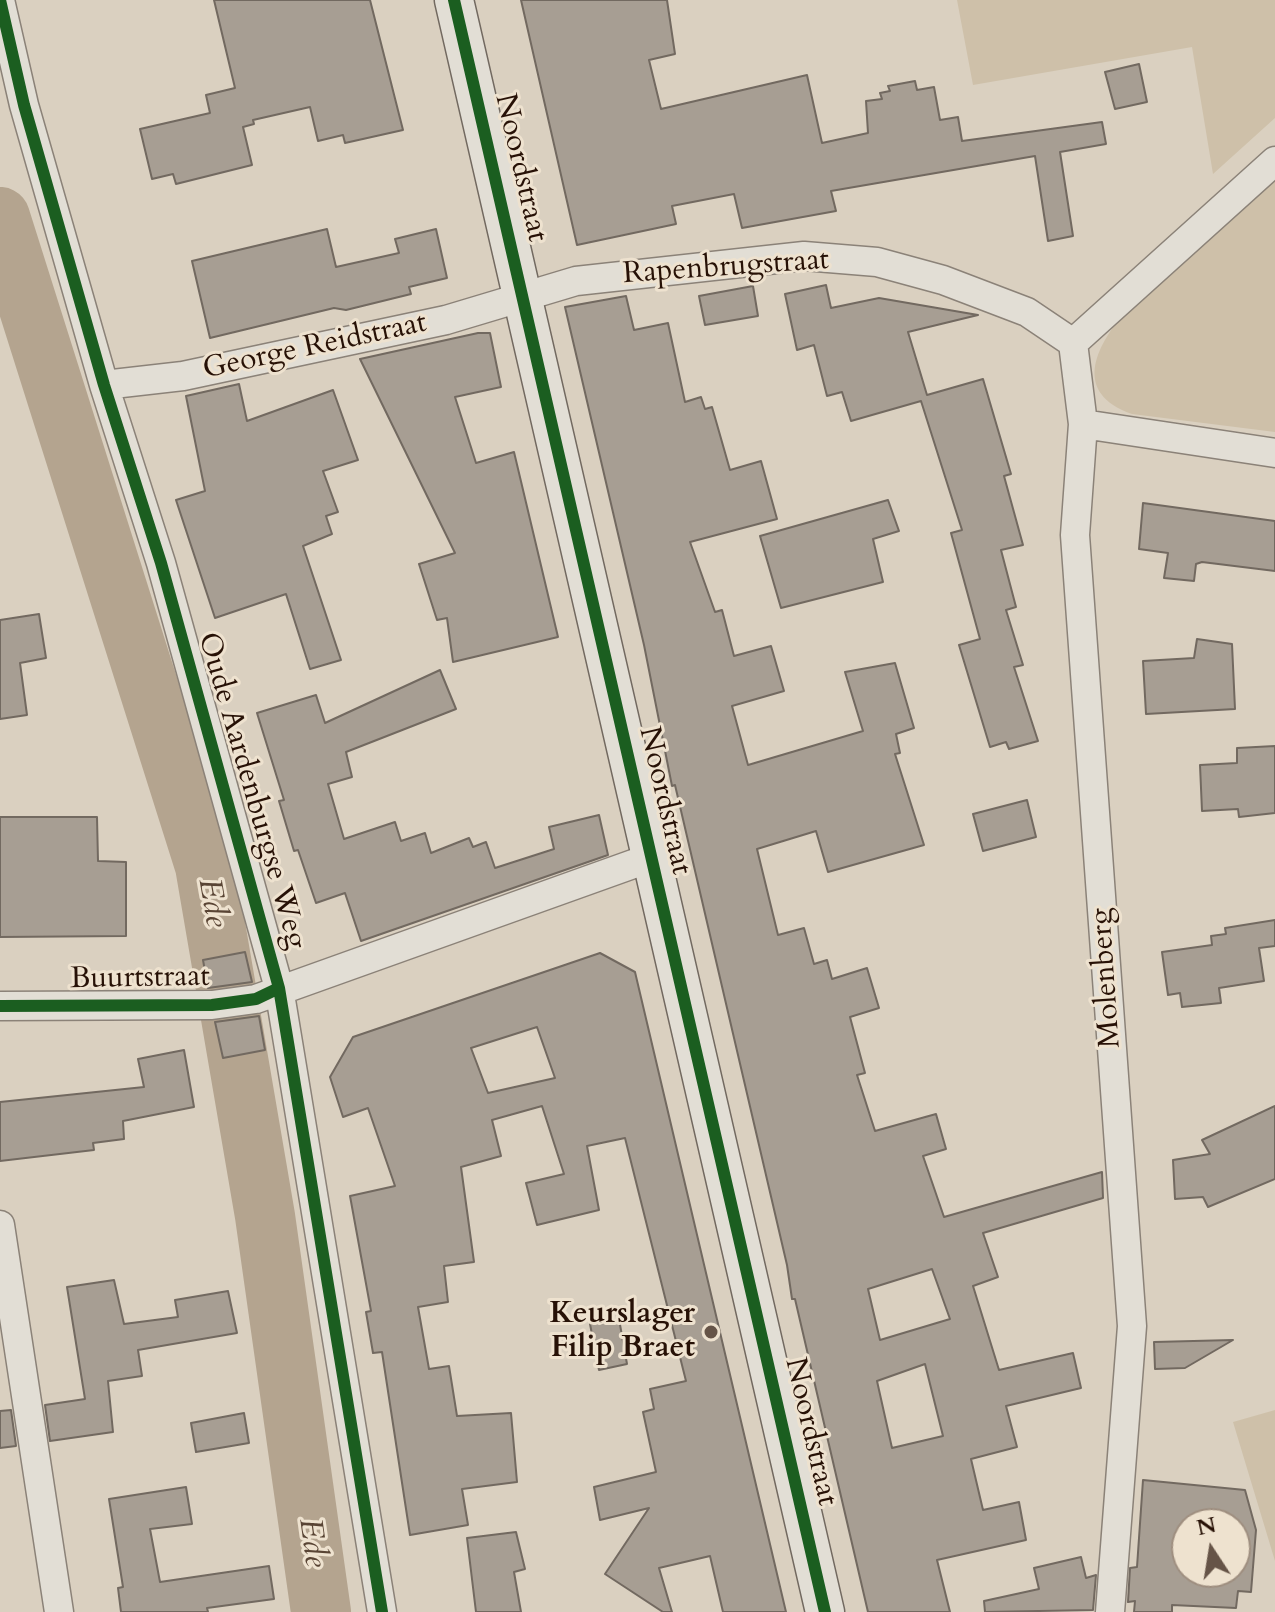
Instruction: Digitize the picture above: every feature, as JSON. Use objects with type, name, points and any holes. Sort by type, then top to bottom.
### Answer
[{"type":"street","name":"Oude Aardenburgse Weg","points":[[0,0],[24,105],[104,385],[161,563],[267,994],[382,1612]]},
{"type":"street","name":"Noordstraat","points":[[454,0],[825,1612]]},
{"type":"street","points":[[1073,343],[1275,161]]},
{"type":"street","name":"Rapenbrugstraat","points":[[524,299],[576,281],[804,256],[877,262],[943,280],[1027,312],[1073,343]]},
{"type":"street","name":"George Reidstraat","points":[[104,385],[183,376],[446,320],[524,299]]},
{"type":"street","name":"Molenberg","points":[[1073,343],[1083,424],[1075,535],[1132,1326],[1110,1612]]},
{"type":"street","points":[[1083,424],[1275,453]]},
{"type":"street","name":"Buurtstraat","points":[[0,1006],[212,1005],[267,994],[650,858]]},
{"type":"street","points":[[0,1225],[59,1612]]},
{"type":"shaded area","points":[[957,0],[1275,0],[1275,118],[1213,174],[1192,47],[973,85]]},
{"type":"shaded area","points":[[1275,178],[1275,432],[1132,414],[1113,405],[1101,394],[1096,382],[1095,368],[1105,339],[1126,311]]},
{"type":"shaded area","points":[[1275,1410],[1275,1561],[1233,1422]]},
{"type":"building","points":[[214,0],[370,0],[403,130],[345,143],[343,135],[318,141],[310,107],[253,120],[254,124],[243,127],[252,165],[176,184],[173,174],[152,179],[140,129],[210,113],[206,95],[235,88]]},
{"type":"building","points":[[521,0],[667,0],[675,54],[649,60],[661,109],[807,75],[822,143],[868,133],[866,101],[882,99],[880,93],[890,91],[888,86],[915,81],[917,90],[934,87],[940,120],[958,117],[962,141],[1102,122],[1106,144],[1060,152],[1073,236],[1048,241],[1035,156],[831,191],[836,211],[742,228],[734,194],[672,206],[676,224],[577,245]]},
{"type":"building","points":[[1139,64],[1147,102],[1115,109],[1105,72]]},
{"type":"building","points":[[327,229],[336,267],[399,253],[395,239],[436,229],[447,278],[409,287],[411,294],[346,310],[334,308],[210,338],[192,261]]},
{"type":"building","points":[[826,285],[831,308],[879,298],[978,315],[908,332],[927,395],[983,379],[1011,474],[1004,476],[1023,545],[1001,550],[1016,607],[1006,610],[1023,665],[1014,667],[1038,741],[1009,749],[1006,742],[990,747],[959,645],[980,639],[951,533],[962,530],[921,401],[851,421],[842,392],[827,396],[814,345],[797,350],[785,294]]},
{"type":"building","points":[[753,286],[758,316],[705,325],[699,296]]},
{"type":"building","points":[[626,296],[634,330],[668,323],[685,402],[701,397],[705,409],[712,407],[730,470],[761,461],[777,519],[690,542],[715,612],[722,610],[734,656],[771,646],[784,691],[732,706],[748,765],[863,731],[845,672],[895,663],[914,728],[896,734],[900,753],[895,754],[924,845],[828,872],[816,831],[757,849],[778,935],[804,928],[814,964],[827,960],[832,979],[867,968],[879,1008],[850,1017],[865,1073],[857,1075],[875,1131],[936,1114],[946,1149],[923,1156],[944,1217],[1102,1172],[1103,1198],[983,1233],[998,1277],[973,1286],[999,1370],[1073,1353],[1081,1388],[1006,1406],[1017,1447],[971,1459],[983,1510],[1019,1502],[1026,1540],[937,1560],[950,1612],[868,1612],[795,1299],[792,1299],[787,1265],[675,785],[672,786],[644,645],[565,307]],"holes":[[[932,1269],[950,1319],[880,1340],[868,1289]],[[925,1364],[943,1436],[892,1448],[877,1381]]]},
{"type":"building","points":[[490,333],[501,387],[455,397],[476,463],[514,452],[558,637],[453,662],[447,618],[437,620],[419,564],[455,553],[360,359]]},
{"type":"building","points":[[239,384],[247,421],[333,390],[358,460],[323,471],[338,512],[326,516],[332,534],[303,546],[341,660],[310,669],[286,594],[215,618],[176,500],[205,491],[186,396]]},
{"type":"building","points":[[888,500],[899,531],[873,539],[883,582],[781,608],[760,536]]},
{"type":"building","points":[[1143,503],[1275,521],[1275,571],[1202,562],[1196,564],[1194,581],[1164,578],[1168,553],[1139,549]]},
{"type":"building","points":[[39,614],[46,658],[20,663],[27,715],[0,719],[0,620]]},
{"type":"building","points":[[1197,639],[1232,644],[1235,709],[1146,714],[1143,661],[1194,658]]},
{"type":"building","points":[[440,670],[456,709],[346,752],[352,777],[328,784],[344,839],[395,822],[401,841],[425,833],[431,853],[469,838],[473,847],[486,842],[495,868],[554,849],[549,827],[599,815],[608,855],[361,941],[345,893],[316,903],[298,850],[294,851],[279,801],[284,800],[257,713],[316,695],[325,723]]},
{"type":"building","points":[[1275,746],[1275,813],[1239,817],[1238,809],[1202,811],[1200,765],[1237,763],[1237,748]]},
{"type":"building","points":[[1027,800],[1036,837],[983,851],[973,814]]},
{"type":"building","points":[[0,817],[97,817],[98,861],[126,862],[126,936],[0,937]]},
{"type":"building","points":[[1275,920],[1275,946],[1259,948],[1264,981],[1219,988],[1221,1003],[1182,1007],[1180,993],[1168,995],[1162,952],[1212,945],[1211,936],[1226,934],[1225,928]]},
{"type":"building","points":[[245,952],[252,982],[208,988],[203,960]]},
{"type":"building","points":[[600,953],[635,972],[786,1612],[723,1612],[710,1556],[659,1568],[672,1612],[663,1612],[605,1574],[649,1508],[600,1520],[594,1487],[656,1472],[643,1412],[654,1409],[650,1389],[686,1381],[625,1138],[587,1146],[599,1210],[537,1225],[526,1183],[564,1174],[542,1106],[492,1120],[501,1156],[461,1167],[474,1262],[444,1266],[448,1302],[418,1307],[429,1369],[449,1366],[457,1416],[511,1413],[517,1482],[462,1489],[468,1525],[410,1535],[382,1352],[373,1353],[366,1312],[371,1311],[350,1196],[395,1186],[368,1108],[343,1117],[330,1077],[353,1037]],"holes":[[[537,1027],[555,1078],[488,1093],[471,1048]]]},
{"type":"building","points":[[259,1016],[265,1050],[223,1058],[215,1022]]},
{"type":"building","points":[[184,1050],[194,1107],[123,1121],[124,1139],[93,1143],[94,1150],[0,1161],[0,1102],[144,1087],[138,1059]]},
{"type":"building","points":[[1275,1106],[1275,1179],[1208,1207],[1203,1197],[1175,1199],[1173,1160],[1210,1154],[1202,1140]]},
{"type":"building","points":[[114,1280],[124,1324],[178,1317],[175,1300],[228,1291],[237,1333],[138,1350],[142,1376],[108,1381],[113,1432],[50,1441],[45,1405],[85,1399],[67,1287]]},
{"type":"building","points":[[619,1319],[627,1364],[599,1370],[590,1324]]},
{"type":"building","points":[[1233,1340],[1185,1368],[1155,1369],[1154,1342]]},
{"type":"building","points":[[11,1410],[16,1446],[0,1448],[0,1411]]},
{"type":"building","points":[[244,1413],[249,1443],[196,1452],[191,1423]]},
{"type":"building","points":[[1143,1480],[1245,1490],[1250,1508],[1171,1508],[1171,1588],[1251,1588],[1251,1512],[1256,1530],[1251,1592],[1238,1591],[1236,1608],[1172,1605],[1172,1612],[1134,1612],[1135,1601],[1128,1602],[1130,1568],[1137,1567]]},
{"type":"building","points":[[186,1487],[192,1524],[150,1529],[160,1582],[269,1566],[274,1599],[207,1608],[208,1612],[121,1612],[118,1588],[123,1587],[109,1499]]},
{"type":"building","points":[[516,1532],[525,1569],[514,1572],[521,1612],[476,1612],[467,1538]]},
{"type":"building","points":[[1081,1557],[1086,1578],[1096,1575],[1093,1610],[985,1612],[984,1601],[1039,1589],[1034,1568]]},
{"type":"waterway","name":"Ede","points":[[0,217],[205,866],[265,1216],[321,1612]]},
{"type":"cycle path","points":[[0,0],[24,105],[104,385],[161,563],[279,988],[382,1612]]},
{"type":"cycle path","points":[[454,0],[825,1612]]},
{"type":"cycle path","points":[[0,1006],[212,1005],[256,999],[279,988]]},
{"type":"place","name":"Keurslager Filip Braet","points":[[711,1332]]}]
